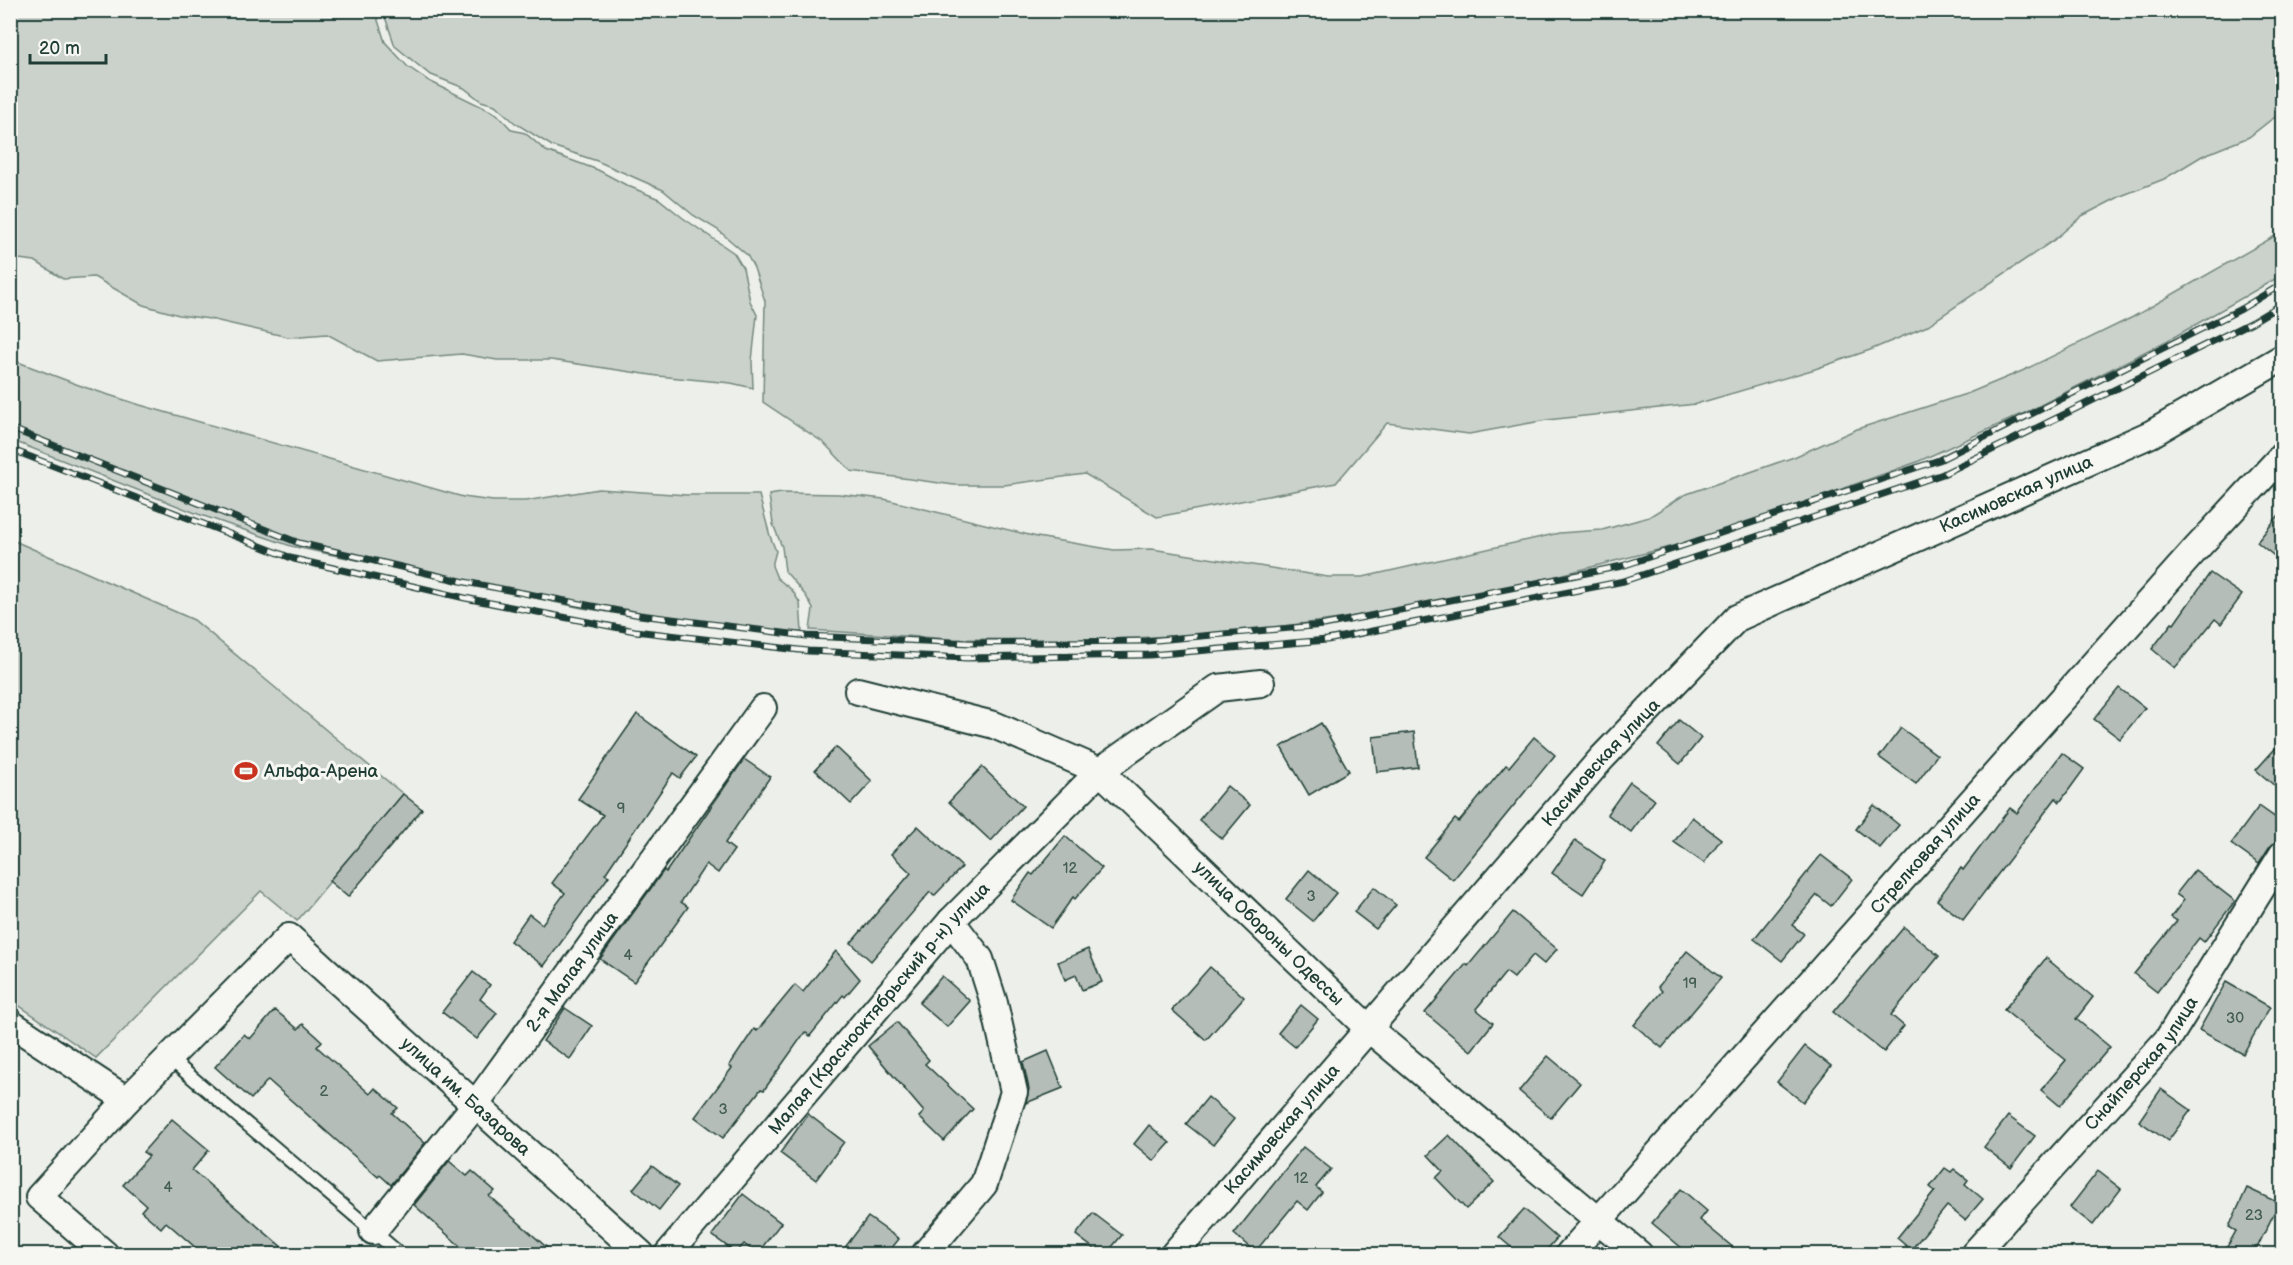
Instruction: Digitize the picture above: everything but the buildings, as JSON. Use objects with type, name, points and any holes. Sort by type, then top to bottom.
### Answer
[{"type":"street","name":"Касимовская улица","points":[[1174,1254],[1602,758],[1737,618],[2151,434],[2283,358]]},
{"type":"street","name":"Стрелковая улица","points":[[1569,1254],[2187,559],[2283,456]]},
{"type":"street","name":"Малая (Краснооктябрьский р-н) улица","points":[[668,1254],[951,921],[1100,771],[1218,688],[1261,683]]},
{"type":"street","name":"улица Обороны Одессы","points":[[858,691],[994,725],[1100,771],[1368,1028],[1639,1254]]},
{"type":"street","name":"2-я Малая улица","points":[[373,1231],[476,1104],[763,708]]},
{"type":"street","name":"Снайперская улица","points":[[1974,1254],[2168,1039],[2283,855]]},
{"type":"street","points":[[925,1254],[984,1184],[1014,1092],[994,1003],[980,959],[951,921]]},
{"type":"street","name":"улица им. Базарова","points":[[169,1058],[290,937],[641,1254]]},
{"type":"street","points":[[10,1023],[127,1100]]},
{"type":"street","points":[[105,1254],[39,1197],[127,1100],[169,1058]]},
{"type":"lane","points":[[169,1058],[400,1254]]},
{"type":"shaded area","points":[[11,10],[375,11],[385,42],[407,66],[429,81],[497,114],[512,130],[525,133],[546,151],[598,170],[659,199],[734,253],[743,268],[750,301],[757,315],[752,361],[753,388],[731,383],[658,376],[551,360],[497,360],[462,354],[377,361],[327,334],[288,337],[210,319],[179,315],[143,305],[94,277],[63,279],[35,261],[11,258]]},
{"type":"shaded area","points":[[383,11],[2282,11],[2282,114],[2249,137],[2202,156],[2164,179],[2121,196],[2082,216],[2054,240],[1925,327],[1870,350],[1815,369],[1696,404],[1547,420],[1469,434],[1387,423],[1336,483],[1157,517],[1085,474],[1004,485],[954,485],[851,471],[824,443],[763,402],[765,301],[747,255],[718,230],[693,215],[663,190],[597,161],[552,146],[515,123],[495,105],[481,101],[464,88],[429,74],[395,46]]},
{"type":"shaded area","points":[[2282,232],[2282,275],[2174,337],[2031,410],[1917,462],[1708,537],[1529,583],[1340,619],[1226,633],[1096,640],[952,639],[810,630],[813,609],[806,596],[785,571],[782,547],[773,524],[769,495],[782,493],[839,494],[884,499],[1037,537],[1114,550],[1152,549],[1328,577],[1363,577],[1559,533],[1602,530],[1649,517],[1684,495],[1794,457],[1857,429],[1969,393],[2022,371],[2133,317]]},
{"type":"shaded area","points":[[10,359],[140,405],[463,497],[493,501],[525,501],[599,489],[687,495],[759,495],[776,551],[772,566],[777,578],[792,590],[800,603],[802,632],[698,625],[582,608],[291,546],[198,514],[11,440]]},
{"type":"shaded area","points":[[10,539],[194,620],[403,794],[297,921],[261,891],[96,1058],[11,1000]]},
{"type":"railway","points":[[10,428],[299,543],[465,582],[640,615],[807,636],[970,643],[1146,641],[1324,625],[1622,566],[1939,460],[2241,309],[2282,284]]},
{"type":"railway","points":[[10,449],[294,559],[465,598],[635,631],[808,651],[967,658],[1149,655],[1327,640],[1624,581],[1943,474],[2252,322],[2282,304]]},
{"type":"place","name":"Альфа-Арена","points":[[246,771]]}]
